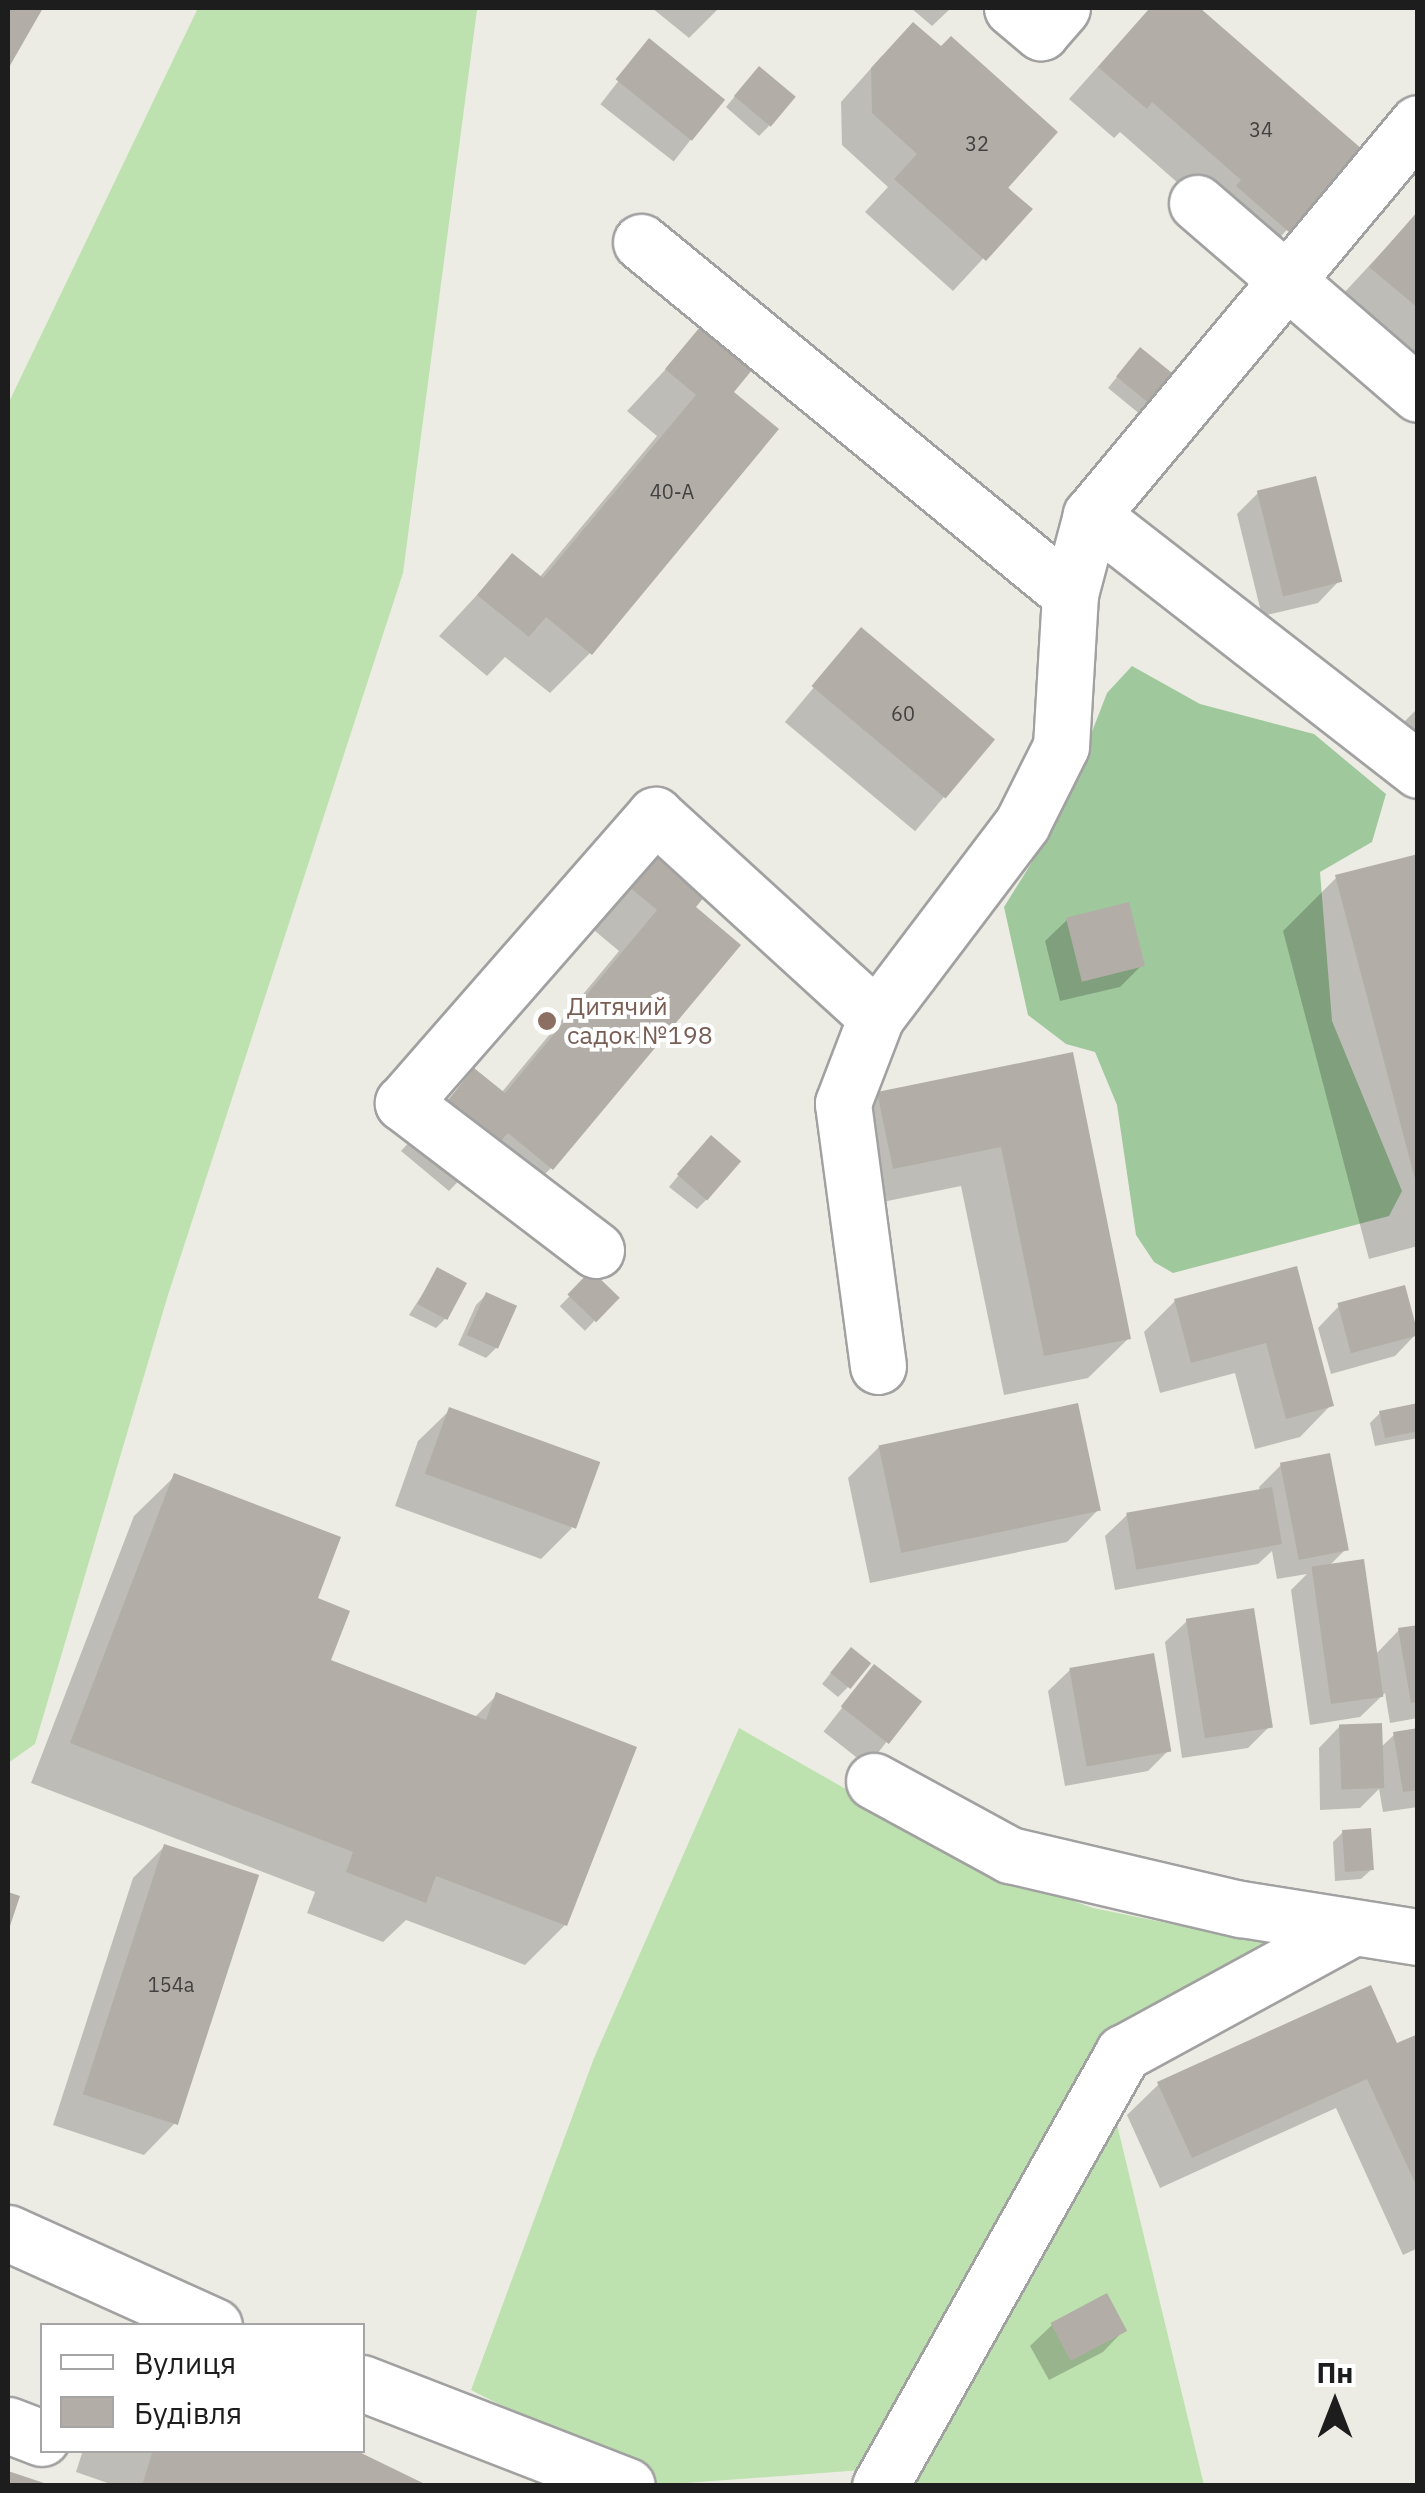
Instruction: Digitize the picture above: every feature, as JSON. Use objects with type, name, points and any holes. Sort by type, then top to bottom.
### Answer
[{"type":"street","points":[[1012,8],[1040,32],[1062,8]]},
{"type":"street","points":[[878,1366],[843,1104],[876,1017],[1022,824],[1061,746],[1070,594],[1091,515],[1418,123]]},
{"type":"street","points":[[1197,202],[1418,394]]},
{"type":"street","points":[[641,242],[1070,594]]},
{"type":"street","points":[[1091,515],[1418,770]]},
{"type":"street","points":[[596,1250],[404,1102],[655,815],[876,1017]]},
{"type":"street","points":[[874,1780],[1010,1855],[1241,1910],[1418,1937]]},
{"type":"street","points":[[880,2486],[1124,2053],[1352,1928]]},
{"type":"street","points":[[8,2233],[145,2313],[198,2323]]},
{"type":"street","points":[[365,2384],[627,2486]]},
{"type":"street","points":[[8,2425],[40,2437]]},
{"type":"green space","points":[[198,8],[477,10],[403,573],[168,1295],[35,1744],[8,1763],[8,404]]},
{"type":"green space","points":[[1132,666],[1200,704],[1314,734],[1386,794],[1372,842],[1320,872],[1332,1021],[1402,1191],[1389,1216],[1173,1273],[1154,1262],[1136,1235],[1117,1105],[1095,1052],[1066,1044],[1028,1015],[1004,907],[1057,822],[1107,693]]},
{"type":"green space","points":[[739,1728],[991,1872],[1093,1908],[1275,1945],[1113,2037],[862,2470],[659,2485],[471,2390],[594,2058]]},
{"type":"green space","points":[[1114,2112],[1204,2485],[910,2485]]},
{"type":"building","points":[[8,8],[43,8],[8,69]]},
{"type":"building","points":[[1150,8],[1200,8],[1363,150],[1290,233],[1236,186],[1241,180],[1152,102],[1147,109],[1098,67]]},
{"type":"building","points":[[913,22],[941,46],[951,36],[1058,132],[1008,188],[1033,209],[986,261],[894,179],[917,154],[872,113],[871,68]]},
{"type":"building","points":[[649,38],[725,100],[692,141],[616,79]]},
{"type":"building","points":[[759,66],[796,97],[771,127],[734,96]]},
{"type":"building","points":[[1418,211],[1418,308],[1369,267]]},
{"type":"building","points":[[700,327],[752,370],[734,392],[779,429],[592,655],[546,617],[529,637],[477,595],[512,553],[543,578],[696,395],[665,369]]},
{"type":"building","points":[[1140,347],[1177,377],[1153,407],[1116,377]]},
{"type":"building","points":[[1316,476],[1342,582],[1283,597],[1257,491]]},
{"type":"building","points":[[861,627],[995,739],[946,798],[812,686]]},
{"type":"building","points":[[662,843],[714,885],[696,907],[741,945],[553,1170],[508,1133],[491,1152],[440,1110],[474,1068],[505,1093],[657,910],[627,885]]},
{"type":"building","points":[[1418,854],[1418,1182],[1416,1183],[1335,875]]},
{"type":"building","points":[[1129,902],[1145,966],[1082,982],[1066,918]]},
{"type":"building","points":[[1073,1052],[1131,1339],[1044,1356],[1001,1147],[893,1169],[877,1092]]},
{"type":"building","points":[[711,1135],[741,1161],[707,1200],[677,1174]]},
{"type":"building","points":[[1297,1266],[1334,1406],[1286,1419],[1266,1343],[1191,1363],[1174,1299]]},
{"type":"building","points":[[437,1267],[467,1283],[447,1320],[417,1304]]},
{"type":"building","points":[[591,1270],[620,1298],[596,1322],[567,1294]]},
{"type":"building","points":[[1405,1285],[1418,1335],[1351,1353],[1337,1303]]},
{"type":"building","points":[[486,1292],[517,1306],[498,1349],[467,1335]]},
{"type":"building","points":[[1078,1403],[1101,1511],[901,1553],[878,1445]]},
{"type":"building","points":[[1418,1403],[1418,1431],[1385,1438],[1379,1411]]},
{"type":"building","points":[[449,1407],[600,1462],[576,1529],[425,1474]]},
{"type":"building","points":[[1330,1453],[1349,1550],[1299,1560],[1280,1463]]},
{"type":"building","points":[[174,1473],[341,1537],[318,1598],[350,1611],[331,1660],[486,1720],[496,1692],[637,1747],[567,1926],[436,1876],[426,1903],[346,1872],[353,1852],[70,1743]]},
{"type":"building","points":[[1272,1487],[1282,1544],[1136,1570],[1126,1513]]},
{"type":"building","points":[[1364,1559],[1383,1697],[1331,1704],[1312,1566]]},
{"type":"building","points":[[1254,1608],[1273,1728],[1205,1738],[1186,1619]]},
{"type":"building","points":[[1418,1625],[1418,1702],[1411,1703],[1398,1628]]},
{"type":"building","points":[[851,1647],[871,1663],[850,1689],[830,1673]]},
{"type":"building","points":[[1154,1653],[1171,1751],[1087,1766],[1069,1668]]},
{"type":"building","points":[[874,1664],[922,1702],[889,1744],[841,1707]]},
{"type":"building","points":[[1382,1723],[1384,1788],[1341,1789],[1339,1725]]},
{"type":"building","points":[[1418,1728],[1418,1790],[1403,1792],[1393,1732]]},
{"type":"building","points":[[1371,1828],[1374,1870],[1345,1872],[1342,1830]]},
{"type":"building","points":[[164,1844],[259,1875],[178,2125],[83,2094]]},
{"type":"building","points":[[8,1892],[20,1896],[8,1932]]},
{"type":"building","points":[[1371,1985],[1397,2043],[1418,2034],[1418,2189],[1367,2079],[1192,2158],[1157,2082]]},
{"type":"building","points":[[1107,2293],[1127,2331],[1071,2361],[1050,2323]]},
{"type":"building","points":[[152,2453],[361,2453],[429,2486],[142,2486]]},
{"type":"building","points":[[8,2471],[50,2485],[50,2486],[8,2486]]},
{"type":"place","name":"Дитячий садок №198","points":[[547,1021]]}]
